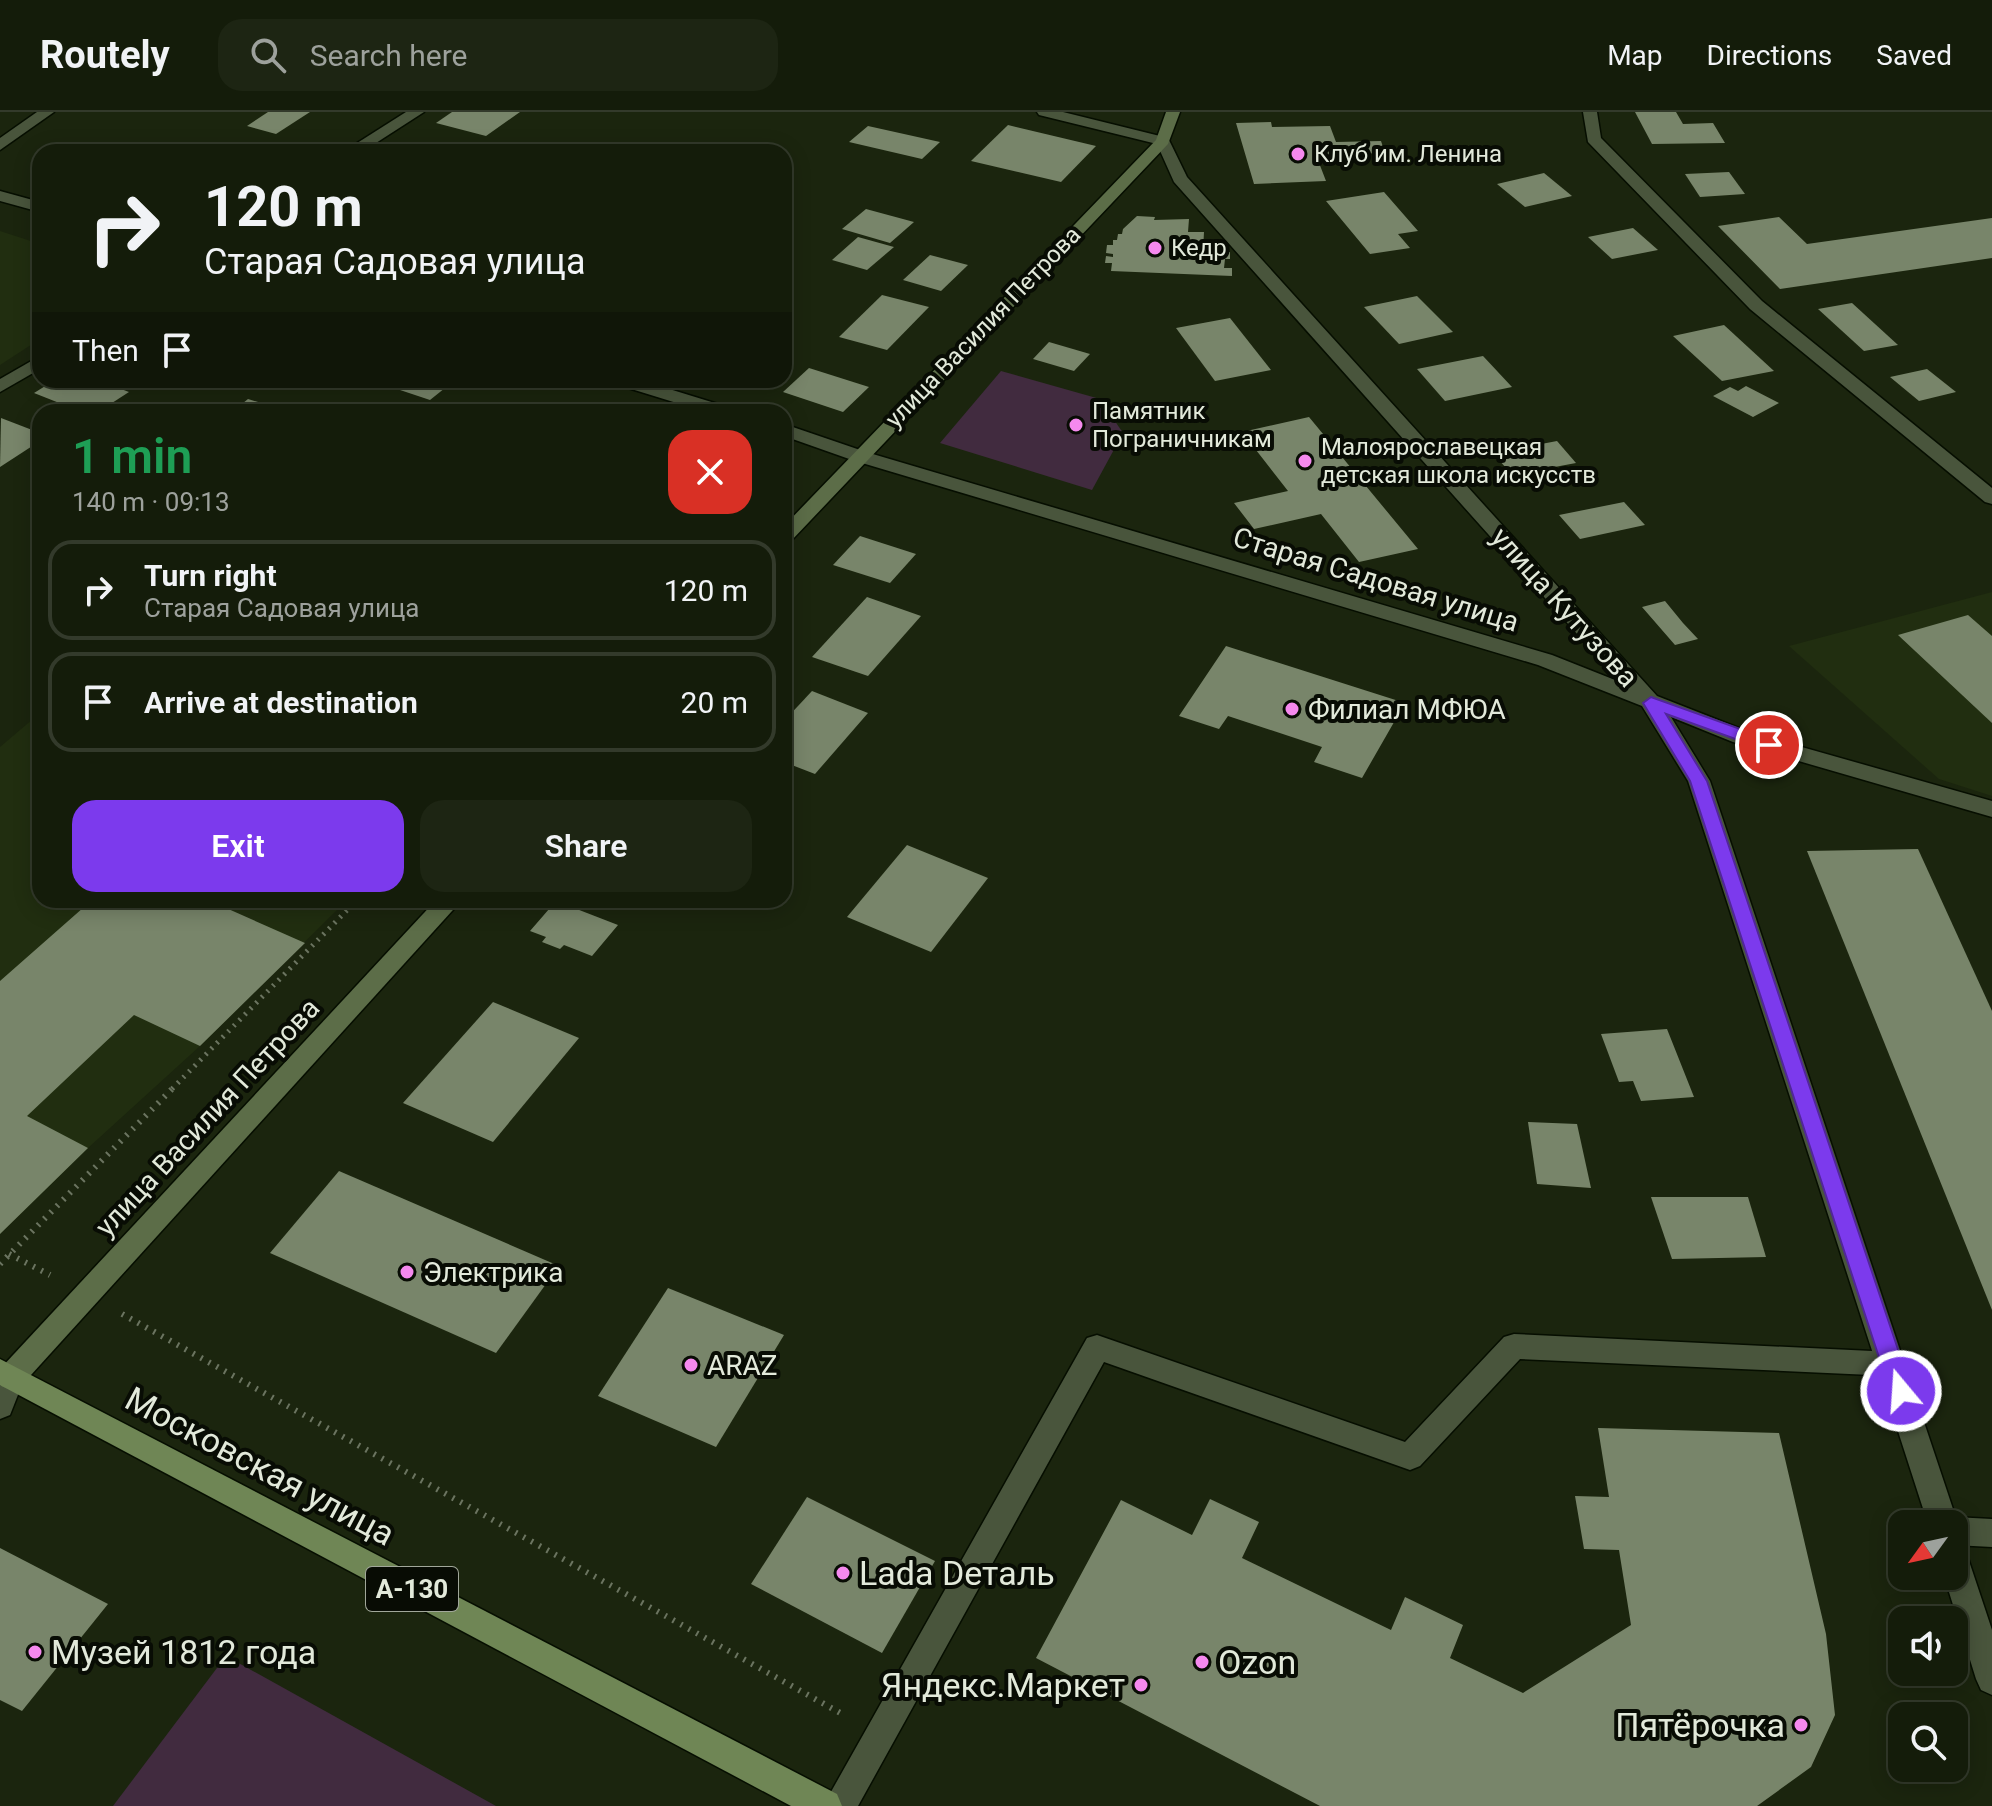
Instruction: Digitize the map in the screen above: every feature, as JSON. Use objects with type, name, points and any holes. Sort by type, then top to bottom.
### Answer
[{"type":"main road","name":"улица Василия Петрова","points":[[792,528],[1163,141],[1173,112]]},
{"type":"main road","name":"улица Василия Петрова","points":[[6,1374],[87,1295],[443,908]]},
{"type":"main road","name":"Московская улица","points":[[6,1374],[825,1806]]},
{"type":"street","points":[[0,145],[47,112]]},
{"type":"street","points":[[364,144],[417,112]]},
{"type":"street","points":[[1044,112],[1163,141]]},
{"type":"street","points":[[1590,112],[1593,139],[1756,305],[1992,498]]},
{"type":"street","name":"улица Кутузова","points":[[1163,141],[1180,179],[1651,703],[1699,781],[1939,1510]]},
{"type":"street","points":[[0,196],[32,205]]},
{"type":"street","points":[[0,387],[32,366]]},
{"type":"street","points":[[647,388],[699,404]]},
{"type":"street","name":"Старая Садовая улица","points":[[792,433],[859,456],[1545,660],[1741,737],[1992,809]]},
{"type":"street","points":[[840,1806],[1097,1347],[1410,1457],[1514,1346],[1893,1364]]},
{"type":"street","points":[[0,1406],[6,1374]]},
{"type":"street","points":[[1968,1532],[1992,1533]]},
{"type":"street","points":[[1964,1590],[1992,1679]]},
{"type":"path","points":[[0,1264],[349,908]]},
{"type":"path","points":[[9,1254],[880,1735]]},
{"type":"shaded area","points":[[0,231],[32,241],[32,344],[0,365]]},
{"type":"shaded area","points":[[1001,371],[1100,399],[1123,433],[1092,490],[940,443]]},
{"type":"shaded area","points":[[1992,592],[1992,796],[1939,779],[1789,646]]},
{"type":"shaded area","points":[[32,720],[32,908],[339,908],[200,1046],[0,1234],[0,747]]},
{"type":"shaded area","points":[[226,1656],[496,1806],[113,1806]]},
{"type":"building","points":[[268,112],[310,112],[276,134],[247,126]]},
{"type":"building","points":[[452,112],[520,112],[486,136],[436,123]]},
{"type":"building","points":[[1635,112],[1676,112],[1683,124],[1713,123],[1725,143],[1652,144]]},
{"type":"building","name":"Клуб им. Ленина","points":[[1271,122],[1272,127],[1330,126],[1336,142],[1381,141],[1385,153],[1316,155],[1326,181],[1254,184],[1236,123]]},
{"type":"building","points":[[1008,125],[1096,146],[1061,182],[971,161]]},
{"type":"building","points":[[868,126],[940,142],[922,159],[849,142]]},
{"type":"building","points":[[1729,172],[1745,194],[1700,197],[1685,174]]},
{"type":"building","points":[[1544,173],[1572,196],[1525,207],[1497,184]]},
{"type":"building","points":[[1384,192],[1418,231],[1398,234],[1410,248],[1370,254],[1326,201]]},
{"type":"building","points":[[866,209],[914,222],[890,243],[842,229]]},
{"type":"building","name":"Кедр","points":[[1137,216],[1155,217],[1154,220],[1189,219],[1188,232],[1204,232],[1203,251],[1230,252],[1230,259],[1225,259],[1224,268],[1232,268],[1232,276],[1111,271],[1112,263],[1105,263],[1106,256],[1113,257],[1113,254],[1106,253],[1107,245],[1113,245],[1113,240],[1117,240],[1118,234],[1122,234],[1123,229]]},
{"type":"building","points":[[1779,217],[1807,244],[1992,218],[1992,258],[1780,289],[1718,226]]},
{"type":"building","points":[[1633,228],[1658,250],[1612,259],[1588,237]]},
{"type":"building","points":[[858,237],[894,247],[867,270],[832,260]]},
{"type":"building","points":[[930,255],[968,265],[941,291],[903,280]]},
{"type":"building","points":[[882,295],[929,307],[887,350],[839,337]]},
{"type":"building","points":[[1417,296],[1453,332],[1399,344],[1364,307]]},
{"type":"building","points":[[1852,303],[1898,345],[1864,351],[1818,309]]},
{"type":"building","points":[[1230,318],[1271,370],[1215,381],[1176,328]]},
{"type":"building","points":[[1724,325],[1774,371],[1722,381],[1673,336]]},
{"type":"building","points":[[1049,342],[1090,354],[1074,371],[1033,359]]},
{"type":"building","points":[[1483,356],[1512,387],[1445,401],[1417,369]]},
{"type":"building","points":[[809,368],[869,387],[843,412],[783,392],[792,388],[792,384]]},
{"type":"building","points":[[1927,369],[1956,392],[1919,401],[1890,377]]},
{"type":"building","points":[[1746,386],[1779,403],[1753,417],[1713,396],[1730,387],[1738,391]]},
{"type":"building","points":[[42,388],[118,388],[129,392],[110,404],[62,404],[34,393]]},
{"type":"building","points":[[394,388],[445,388],[430,400]]},
{"type":"building","points":[[248,399],[265,404],[242,404]]},
{"type":"building","name":"Малоярославецкая детская школа искусств","points":[[1309,417],[1418,549],[1359,562],[1321,514],[1254,529],[1234,503],[1288,491],[1242,432]]},
{"type":"building","points":[[1,418],[32,430],[32,446],[0,467]]},
{"type":"building","points":[[1557,441],[1576,463],[1512,475],[1493,453]]},
{"type":"building","points":[[1624,502],[1645,525],[1580,539],[1559,515]]},
{"type":"building","points":[[860,536],[916,554],[890,583],[833,565]]},
{"type":"building","points":[[867,597],[921,616],[868,676],[812,657]]},
{"type":"building","points":[[1665,601],[1698,639],[1675,645],[1642,607]]},
{"type":"building","points":[[1968,615],[1992,636],[1992,723],[1898,635]]},
{"type":"building","name":"Филиал МФЮА","points":[[1226,646],[1405,703],[1362,778],[1314,762],[1322,747],[1228,716],[1219,729],[1179,716]]},
{"type":"building","points":[[812,691],[868,713],[815,774],[792,765],[792,712]]},
{"type":"building","points":[[907,845],[988,878],[931,952],[847,917]]},
{"type":"building","points":[[1918,849],[1992,1011],[1992,1310],[1807,851]]},
{"type":"building","points":[[83,908],[226,908],[305,943],[200,1046],[134,1015],[27,1116],[88,1148],[0,1234],[0,981]]},
{"type":"building","points":[[550,908],[574,908],[618,925],[592,956],[564,945],[560,949],[542,942],[546,937],[530,931]]},
{"type":"building","points":[[493,1002],[579,1038],[493,1142],[403,1103]]},
{"type":"building","points":[[1667,1029],[1694,1097],[1641,1101],[1633,1081],[1619,1082],[1601,1034]]},
{"type":"building","points":[[1528,1122],[1577,1124],[1591,1188],[1537,1184]]},
{"type":"building","points":[[339,1171],[559,1266],[496,1353],[270,1253]]},
{"type":"building","points":[[1651,1197],[1748,1197],[1766,1257],[1672,1259]]},
{"type":"building","name":"ARAZ","points":[[668,1288],[784,1335],[716,1447],[598,1396]]},
{"type":"building","points":[[1598,1428],[1779,1433],[1826,1634],[1835,1715],[1811,1767],[1757,1806],[1320,1806],[1036,1658],[1121,1500],[1192,1535],[1210,1499],[1259,1522],[1242,1558],[1391,1630],[1405,1597],[1463,1625],[1450,1658],[1523,1693],[1631,1625],[1619,1550],[1584,1549],[1575,1496],[1609,1497]]},
{"type":"building","name":"Lada Dеталь","points":[[807,1497],[935,1561],[882,1653],[751,1584]]},
{"type":"building","name":"Музей 1812 года","points":[[0,1548],[108,1604],[22,1711],[0,1700]]},
{"type":"place","name":"Клуб им. Ленина","points":[[1298,154]]},
{"type":"place","name":"Кедр","points":[[1155,248]]},
{"type":"place","name":"Памятник Пограничникам","points":[[1076,425]]},
{"type":"place","name":"Малоярославецкая детская школа искусств","points":[[1305,461]]},
{"type":"place","name":"Филиал МФЮА","points":[[1292,709]]},
{"type":"place","name":"Электрика","points":[[407,1272]]},
{"type":"place","name":"ARAZ","points":[[691,1365]]},
{"type":"place","name":"Lada Dеталь","points":[[843,1573]]},
{"type":"place","name":"Музей 1812 года","points":[[35,1652]]},
{"type":"place","name":"Ozon","points":[[1202,1662]]},
{"type":"place","name":"Яндекс.Маркет","points":[[1141,1685]]},
{"type":"place","name":"Пятёрочка","points":[[1801,1725]]},
{"type":"route","points":[[1769,745],[1651,703],[1699,781],[1901,1391]]}]
